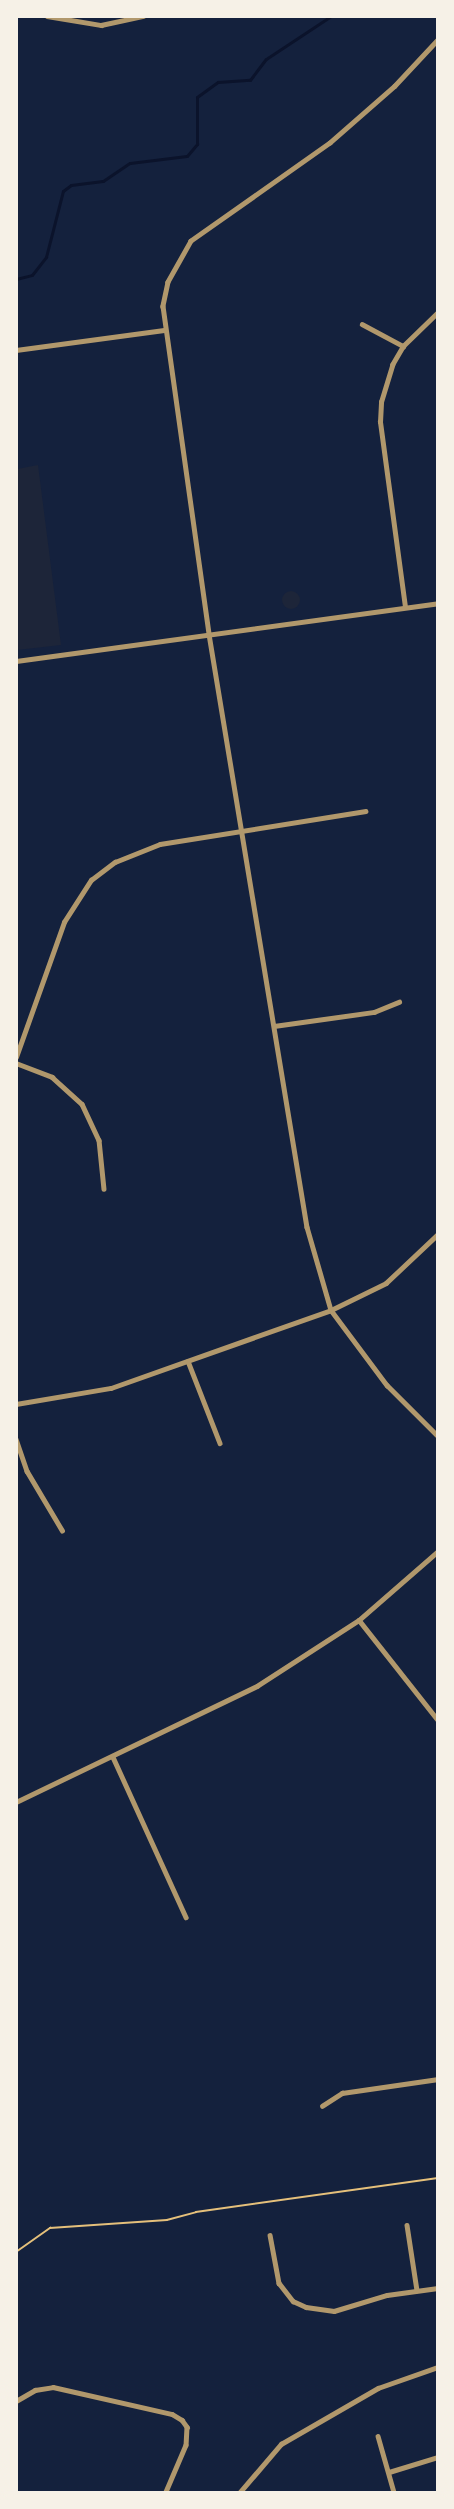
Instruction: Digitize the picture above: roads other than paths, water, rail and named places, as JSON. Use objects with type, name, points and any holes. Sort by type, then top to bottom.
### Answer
[{"type":"street","points":[[47,16],[101,24],[143,16]]},
{"type":"street","points":[[438,40],[395,86],[330,143],[191,241],[168,282],[164,330],[209,634],[308,1227],[331,1310],[387,1385],[438,1436]]},
{"type":"street","points":[[405,607],[380,422],[385,383],[403,346],[438,312]]},
{"type":"street","points":[[362,324],[403,346]]},
{"type":"street","points":[[16,350],[164,330]]},
{"type":"street","points":[[16,660],[438,603]]},
{"type":"street","points":[[16,1057],[64,922],[92,880],[115,862],[143,848],[365,811]]},
{"type":"street","points":[[274,1026],[374,1012],[399,1002]]},
{"type":"street","points":[[16,1064],[52,1077],[82,1104],[99,1140],[104,1189]]},
{"type":"street","points":[[16,1404],[111,1388],[331,1310],[386,1283],[438,1234]]},
{"type":"street","points":[[188,1361],[219,1443]]},
{"type":"street","points":[[16,1439],[32,1482],[62,1530]]},
{"type":"street","points":[[16,1802],[257,1686],[359,1620],[438,1551]]},
{"type":"street","points":[[359,1620],[438,1720]]},
{"type":"street","points":[[113,1757],[186,1917]]},
{"type":"street","points":[[322,2106],[342,2093],[438,2079]]},
{"type":"street","points":[[407,2225],[417,2290]]},
{"type":"street","points":[[270,2235],[279,2283],[293,2301],[306,2307],[334,2311],[417,2290],[438,2288]]},
{"type":"street","points":[[240,2493],[281,2444],[378,2388],[438,2367]]},
{"type":"street","points":[[16,2401],[35,2390],[53,2387],[172,2414],[182,2420],[187,2427],[186,2445],[166,2493]]},
{"type":"street","points":[[378,2436],[394,2493]]},
{"type":"street","points":[[389,2472],[438,2457]]},
{"type":"waterway","points":[[16,279],[32,275],[46,257],[63,191],[71,185],[103,181],[130,163],[187,156],[197,144],[197,97],[218,82],[250,80],[266,59],[331,16]]},
{"type":"waterway","points":[[16,187],[16,200]]}]
